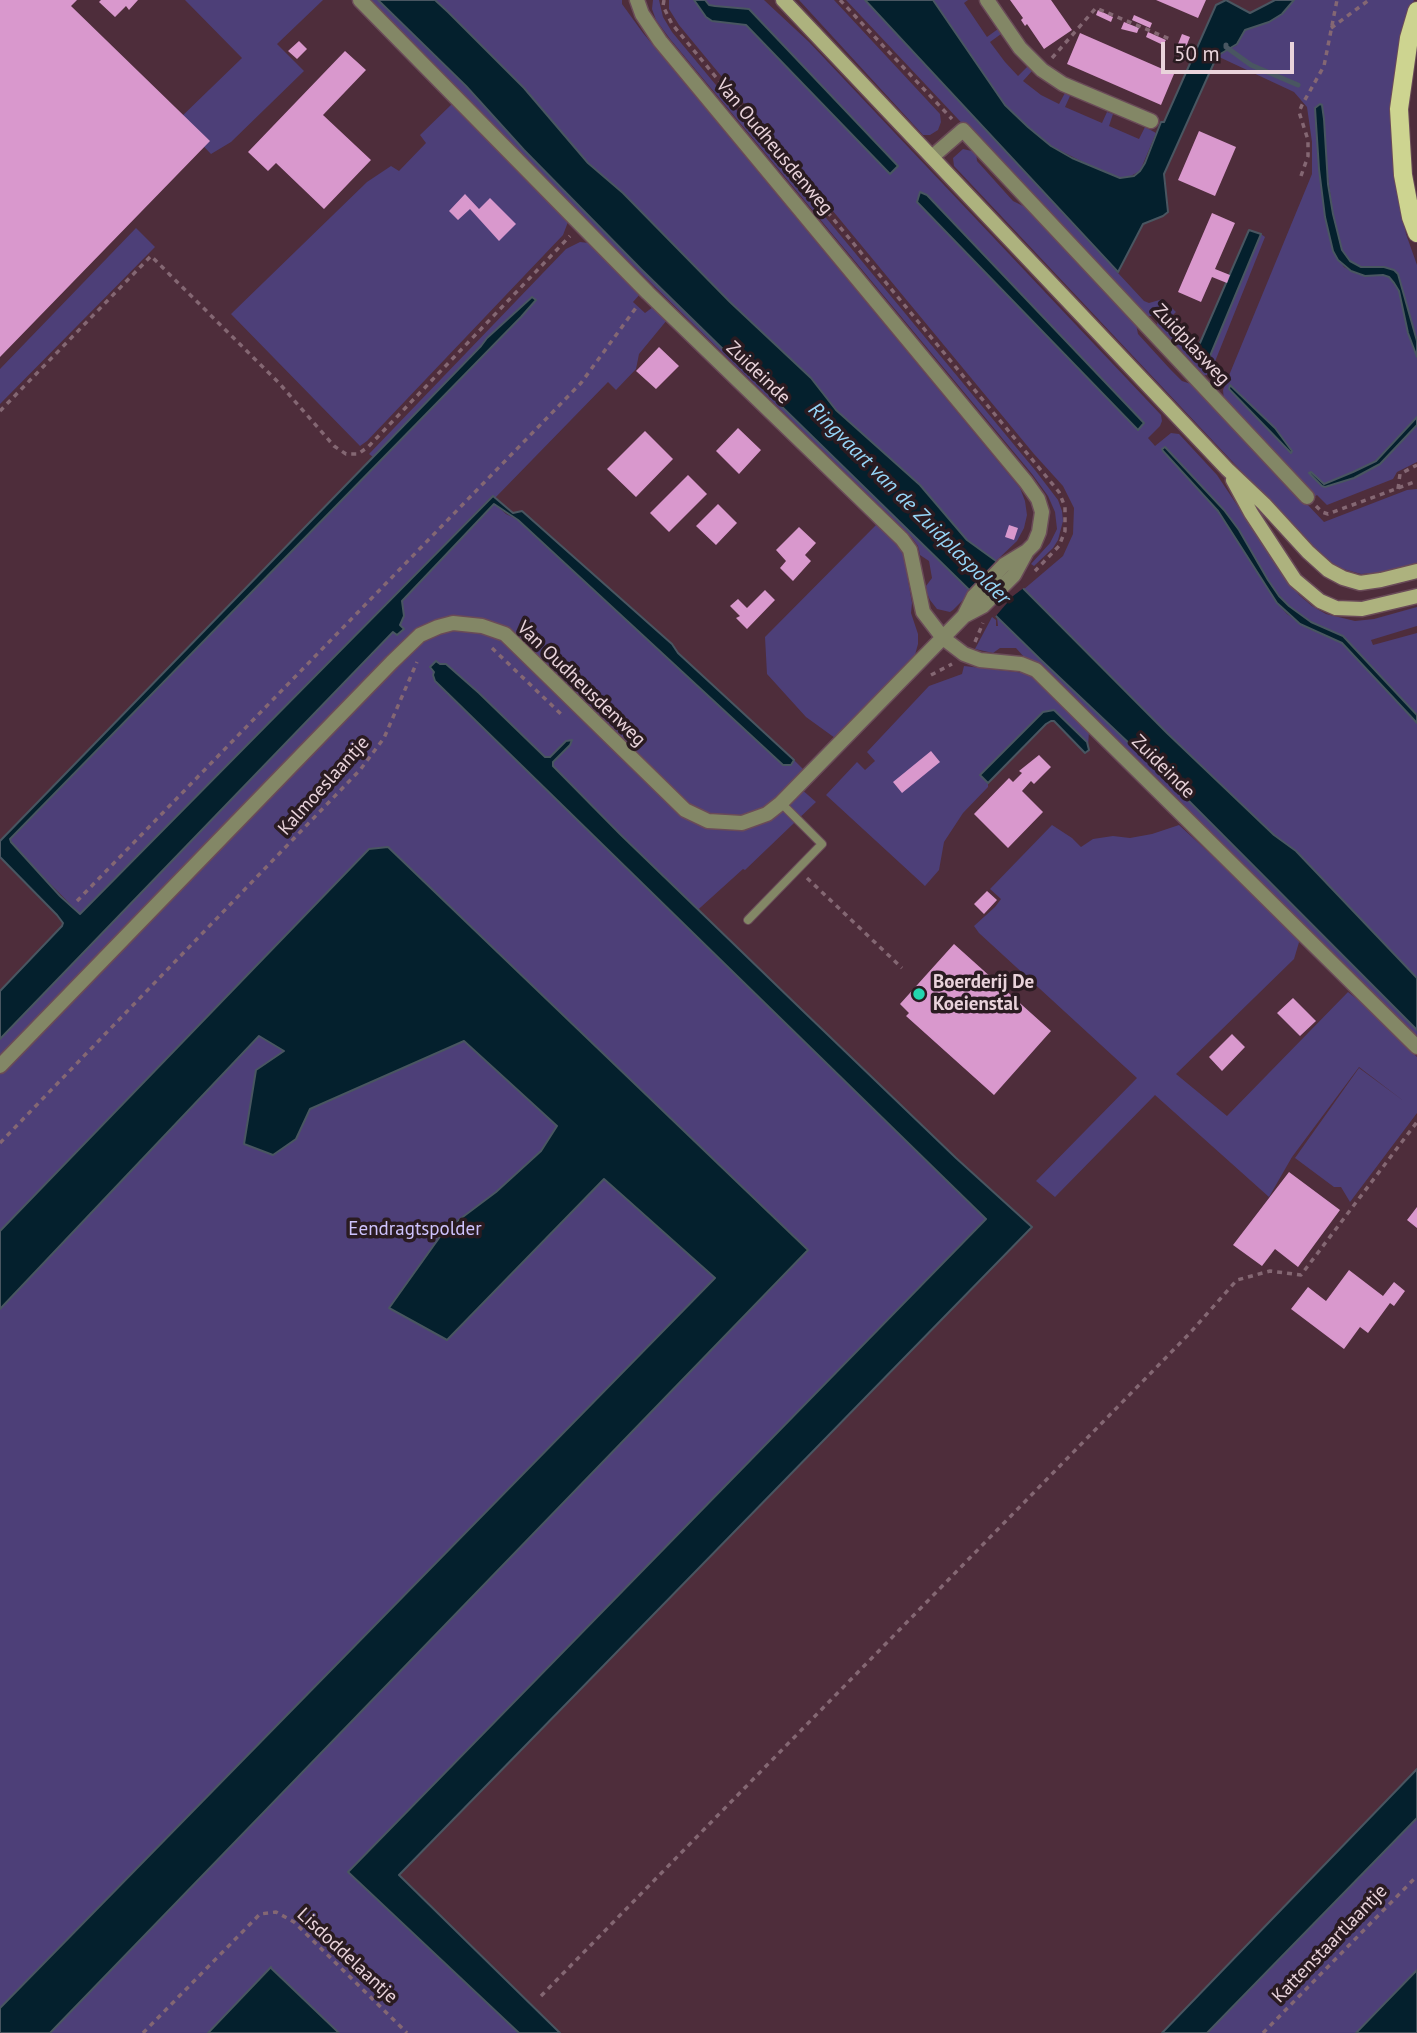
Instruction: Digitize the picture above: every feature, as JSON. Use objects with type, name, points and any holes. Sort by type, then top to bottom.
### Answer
[{"type":"main road","points":[[783,0],[1308,552],[1328,570],[1360,583],[1417,571]]},
{"type":"main road","points":[[1417,11],[1409,38],[1399,108],[1403,175],[1417,233]]},
{"type":"main road","points":[[1227,469],[1251,513],[1295,580],[1320,601],[1336,608],[1362,609],[1417,596]]},
{"type":"street","name":"Zuideinde","points":[[360,0],[648,293],[902,540],[910,550],[923,612],[943,638],[964,654],[980,660],[1021,664],[1036,670],[1417,1046]]},
{"type":"street","name":"Van Oudheusdenweg","points":[[0,1066],[420,635],[438,626],[453,623],[468,623],[505,634],[673,800],[691,814],[708,821],[742,823],[766,814],[781,803],[964,617],[981,607],[1009,570],[1034,544],[1039,533],[1042,512],[1038,499],[1026,482],[660,41],[642,14],[637,0]]},
{"type":"street","points":[[987,0],[1020,48],[1042,70],[1063,84],[1151,121]]},
{"type":"street","points":[[932,157],[962,130]]},
{"type":"street","name":"Zuidplasweg","points":[[962,130],[1307,497]]},
{"type":"lane","points":[[748,920],[822,844],[781,803]]},
{"type":"path","points":[[664,0],[667,17],[676,28]]},
{"type":"path","points":[[840,0],[962,130]]},
{"type":"path","points":[[1301,176],[1308,156],[1308,140],[1299,113],[1324,66],[1337,0]]},
{"type":"path","points":[[1330,29],[1369,0]]},
{"type":"path","points":[[1042,70],[1096,8],[1172,40]]},
{"type":"path","points":[[0,411],[151,256],[279,383],[334,446],[346,454],[358,454],[368,447],[582,224]]},
{"type":"path","points":[[76,901],[581,383],[648,293]]},
{"type":"path","points":[[1398,489],[1401,474],[1417,465]]},
{"type":"path","points":[[1307,497],[1322,512],[1328,514],[1417,481]]},
{"type":"path","points":[[926,677],[950,666],[976,640],[981,607]]},
{"type":"path","points":[[486,644],[499,653],[569,722]]},
{"type":"path","name":"Kalmoeslaantje","points":[[0,1143],[360,770],[381,745],[420,657]]},
{"type":"path","points":[[797,870],[902,968]]},
{"type":"path","points":[[541,1996],[1189,1334],[1237,1280],[1270,1271],[1301,1275],[1417,1122]]},
{"type":"path","name":"Kattenstaartlaantje","points":[[1263,2033],[1417,1876]]},
{"type":"path","name":"Lisdoddelaantje","points":[[143,2033],[260,1914],[276,1912],[294,1922],[407,2033]]},
{"type":"green space","points":[[185,0],[323,0],[277,44],[304,71],[231,142],[211,154],[178,120],[242,58]]},
{"type":"green space","points":[[369,0],[378,0],[466,86],[524,150],[641,269],[971,592],[953,610],[950,612],[937,609],[930,600],[926,586],[932,578],[929,561],[920,555],[912,538],[568,202]]},
{"type":"green space","points":[[435,0],[622,0],[622,4],[643,33],[1020,488],[1027,515],[1017,541],[996,561],[967,540],[920,485],[836,410],[811,378],[730,302],[623,193],[588,163],[524,88]]},
{"type":"green space","points":[[653,0],[659,0],[663,17],[672,32],[1058,500],[1063,521],[1058,540],[1034,566],[1031,564],[1050,543],[1057,529],[1055,512],[1048,496],[670,39],[656,20],[652,9]]},
{"type":"green space","points":[[669,0],[694,0],[706,17],[746,25],[891,173],[749,9],[709,5],[705,0],[764,0],[809,42],[1161,415],[1160,426],[1148,438],[1155,446],[1171,433],[1179,434],[1217,475],[1299,595],[1326,614],[1355,621],[1374,619],[1417,607],[1417,626],[1371,640],[1373,645],[1417,633],[1417,715],[1343,636],[1311,622],[1289,606],[1274,589],[1224,510],[1163,448],[1218,511],[1277,603],[1287,614],[1307,628],[1342,643],[1417,723],[1417,978],[1296,851],[1274,835],[1167,733],[1023,590],[1063,556],[1073,534],[1074,508],[1063,486],[679,25],[669,9]],"holes":[[[920,193],[927,195],[1143,423],[1139,429],[917,202]]]},
{"type":"green space","points":[[799,0],[834,0],[940,114],[938,130],[930,135],[923,135]]},
{"type":"green space","points":[[846,0],[865,0],[1144,301],[1149,303],[1163,299],[1152,316],[1146,316],[1133,305]]},
{"type":"green space","points":[[933,0],[968,0],[964,3],[987,37],[998,29],[1001,34],[990,42],[1005,62],[1018,76],[1028,66],[1032,71],[1023,81],[1041,95],[1059,104],[1065,93],[1070,96],[1065,107],[1102,123],[1107,112],[1113,114],[1109,126],[1139,139],[1145,127],[1156,133],[1140,171],[1127,178],[1111,176],[1051,146],[1028,127],[1005,105]]},
{"type":"green space","points":[[1294,0],[1414,0],[1408,15],[1392,108],[1392,137],[1395,176],[1406,234],[1417,265],[1417,341],[1398,274],[1384,267],[1361,267],[1350,261],[1342,250],[1333,214],[1315,108],[1322,195],[1333,251],[1344,267],[1365,276],[1389,277],[1399,291],[1408,333],[1417,357],[1417,417],[1376,460],[1353,472],[1324,484],[1311,472],[1325,487],[1354,478],[1380,464],[1417,425],[1417,462],[1397,472],[1393,479],[1327,505],[1317,495],[1314,497],[1224,401],[1223,390],[1312,174],[1312,142],[1307,107],[1294,92],[1217,56],[1237,45],[1245,30],[1269,22],[1282,14]]},
{"type":"green space","points":[[452,104],[568,222],[563,235],[360,446],[231,314],[367,182],[391,166],[399,171],[426,143],[420,135]]},
{"type":"green space","points":[[963,149],[976,152],[977,161],[1013,201],[1027,208],[1136,324],[1138,334],[1170,369],[1182,381],[1194,385],[1324,522],[1407,490],[1417,489],[1417,563],[1388,572],[1361,574],[1336,567],[1326,561],[954,166],[953,158]]},
{"type":"green space","points":[[136,228],[155,247],[0,404],[0,369]]},
{"type":"green space","points":[[1261,234],[1265,237],[1212,369],[1207,375],[1199,376],[1156,328],[1158,321],[1170,306],[1176,312],[1167,321],[1167,327],[1208,368],[1210,356]]},
{"type":"green space","points":[[580,242],[589,243],[641,293],[633,302],[645,313],[653,307],[667,320],[639,354],[636,369],[616,390],[608,382],[80,914],[16,849],[10,839],[521,317],[535,299],[487,338],[373,457],[369,454],[566,249]]},
{"type":"green space","name":"Eendragtspolder","points":[[494,503],[518,520],[783,764],[791,765],[794,760],[803,769],[792,781],[816,802],[745,870],[691,916],[1005,1219],[372,1872],[538,2033],[0,2033],[0,1032]]},
{"type":"green space","points":[[877,524],[903,552],[918,644],[915,655],[835,738],[806,717],[767,674],[765,637]]},
{"type":"green space","points":[[992,617],[996,620],[996,626],[997,617],[1231,842],[1417,1030],[1417,1037],[1042,665],[1024,657],[1016,648],[1000,648],[993,653],[975,649]]},
{"type":"green space","points":[[964,666],[1025,673],[1035,678],[1089,731],[1088,747],[1087,742],[1054,710],[980,775],[988,783],[988,787],[963,813],[944,842],[939,870],[925,886],[826,795],[857,762],[865,770],[875,761],[867,752],[929,686],[962,674]]},
{"type":"green space","points":[[1052,825],[1081,847],[1093,839],[1113,836],[1130,838],[1179,825],[1300,939],[1294,959],[1176,1074],[1227,1116],[1348,992],[1367,1007],[1417,1057],[1417,1113],[1350,1202],[1341,1187],[1334,1187],[1295,1158],[1359,1068],[1405,1102],[1359,1067],[1292,1157],[1269,1197],[1155,1095],[1055,1197],[1036,1181],[1137,1078],[974,926],[1001,899],[990,889]]},
{"type":"green space","points":[[1417,1800],[1417,2033],[1187,2033]]},
{"type":"water","name":"Ringvaart van de Zuidplaspolder","points":[[378,0],[435,0],[448,12],[524,88],[588,163],[623,193],[730,302],[811,378],[836,410],[920,485],[967,540],[996,561],[1167,733],[1274,835],[1296,851],[1417,978],[1417,1030],[1169,781],[1041,660],[641,269],[524,150],[466,86]]},
{"type":"water","points":[[694,0],[705,0],[709,5],[715,6],[749,9],[898,166],[890,174],[746,25],[712,21]]},
{"type":"water","points":[[865,0],[933,0],[1005,105],[1028,127],[1051,146],[1072,158],[1120,178],[1134,176],[1145,163],[1161,122],[1164,122],[1216,5],[1226,0],[1250,13],[1275,0],[1294,0],[1282,14],[1269,22],[1245,30],[1237,44],[1217,56],[1164,174],[1168,212],[1143,224],[1118,272]]},
{"type":"water","points":[[1320,104],[1324,119],[1328,184],[1342,250],[1350,261],[1361,267],[1384,267],[1398,274],[1417,341],[1417,357],[1408,333],[1399,291],[1394,283],[1383,275],[1365,276],[1351,271],[1338,260],[1333,251],[1325,217],[1319,169],[1315,108]]},
{"type":"water","points":[[920,192],[927,195],[1144,423],[1138,430],[917,202]]},
{"type":"water","points":[[1249,230],[1261,234],[1210,356],[1208,368],[1167,327],[1167,321],[1169,318],[1174,321],[1196,344],[1200,343]]},
{"type":"water","points":[[532,297],[536,300],[521,317],[10,839],[11,842],[80,914],[493,496],[513,513],[522,511],[672,644],[678,653],[794,760],[791,765],[783,765],[518,520],[494,504],[402,601],[404,616],[400,625],[404,629],[397,635],[393,632],[0,1039],[0,991],[63,923],[0,857],[0,841],[487,338]]},
{"type":"water","points":[[1230,385],[1275,428],[1291,453],[1229,389]]},
{"type":"water","points":[[1417,417],[1417,425],[1380,464],[1354,478],[1325,487],[1309,473],[1324,484],[1376,461]]},
{"type":"water","points":[[1165,447],[1224,510],[1279,596],[1311,622],[1343,636],[1417,715],[1417,723],[1342,643],[1300,624],[1277,603],[1218,511],[1163,451]]},
{"type":"water","points":[[436,661],[446,664],[479,693],[545,757],[550,757],[566,741],[572,740],[553,762],[553,766],[802,1010],[1032,1227],[399,1875],[560,2033],[519,2033],[348,1872],[986,1219],[435,681],[430,667]]},
{"type":"water","points":[[1054,710],[1087,742],[1089,750],[1085,753],[1051,721],[988,783],[980,775],[1043,712]]},
{"type":"water","points":[[388,847],[808,1250],[50,2033],[0,2033],[0,2008],[715,1278],[604,1179],[447,1340],[389,1308],[444,1231],[496,1192],[541,1151],[557,1126],[464,1041],[310,1109],[296,1139],[273,1155],[244,1144],[256,1070],[284,1051],[259,1036],[0,1309],[0,1231],[369,849]]},
{"type":"water","points":[[1417,1769],[1417,1818],[1207,2033],[1162,2033]]},
{"type":"water","points":[[271,1968],[339,2033],[208,2033]]},
{"type":"water","points":[[1417,1970],[1417,2033],[1356,2033]]},
{"type":"pier","points":[[998,559],[1025,587],[1013,596],[995,617],[968,591],[989,572]]},
{"type":"building","points":[[0,0],[77,0],[71,6],[210,141],[0,357]]},
{"type":"building","points":[[138,0],[129,10],[126,6],[115,17],[99,2]]},
{"type":"building","points":[[1010,0],[1051,0],[1072,30],[1044,49],[1027,24],[1025,26],[1021,20],[1023,18]]},
{"type":"building","points":[[1156,0],[1206,0],[1198,18]]},
{"type":"building","points":[[1098,10],[1113,17],[1111,22],[1096,15]]},
{"type":"building","points":[[1134,15],[1152,23],[1150,28],[1132,20]]},
{"type":"building","points":[[1124,22],[1139,28],[1137,33],[1121,29]]},
{"type":"building","points":[[1148,32],[1166,40],[1163,45],[1146,37]]},
{"type":"building","points":[[1080,33],[1174,74],[1161,105],[1067,64]]},
{"type":"building","points":[[1182,34],[1190,37],[1184,52],[1176,49]]},
{"type":"building","points":[[299,41],[307,49],[297,59],[288,51]]},
{"type":"building","points":[[345,51],[366,70],[323,115],[371,160],[324,209],[276,163],[268,171],[248,152]]},
{"type":"building","points":[[1199,131],[1236,147],[1215,196],[1178,180]]},
{"type":"building","points":[[465,194],[479,209],[490,198],[516,224],[499,241],[470,209],[458,220],[449,211]]},
{"type":"building","points":[[1212,213],[1235,223],[1215,269],[1230,275],[1227,283],[1212,277],[1201,302],[1178,292]]},
{"type":"building","points":[[659,347],[679,366],[656,389],[636,371]]},
{"type":"building","points":[[738,428],[761,450],[739,474],[716,451]]},
{"type":"building","points":[[645,431],[673,459],[636,497],[607,469]]},
{"type":"building","points":[[688,475],[707,494],[669,532],[650,513]]},
{"type":"building","points":[[718,504],[737,523],[716,545],[696,526]]},
{"type":"building","points":[[1009,525],[1018,528],[1014,540],[1005,537]]},
{"type":"building","points":[[799,527],[816,543],[805,555],[811,561],[793,581],[780,568],[786,561],[776,550]]},
{"type":"building","points":[[765,590],[775,600],[747,629],[736,618],[740,616],[730,606],[738,599],[747,608]]},
{"type":"building","points":[[931,751],[940,762],[902,793],[893,782]]},
{"type":"building","points":[[1039,755],[1051,767],[1034,784],[1031,781],[1022,791],[1043,812],[1008,848],[974,814],[1009,778],[1013,782],[1022,773],[1019,771]]},
{"type":"building","points":[[987,891],[997,900],[984,914],[974,904]]},
{"type":"building","points":[[954,944],[1051,1031],[994,1095],[906,1016],[909,1013],[900,1004]]},
{"type":"building","points":[[1293,998],[1316,1021],[1300,1036],[1277,1013]]},
{"type":"building","points":[[1232,1034],[1245,1047],[1222,1071],[1209,1057]]},
{"type":"building","points":[[1289,1172],[1340,1210],[1298,1267],[1275,1249],[1262,1266],[1233,1245]]},
{"type":"building","points":[[1417,1207],[1417,1228],[1407,1220]]},
{"type":"building","points":[[1349,1270],[1383,1296],[1394,1282],[1405,1291],[1394,1306],[1390,1303],[1368,1333],[1360,1327],[1344,1349],[1291,1309],[1308,1287],[1326,1301]]},
{"type":"waterway","points":[[1226,45],[1251,65],[1298,85]]},
{"type":"place","name":"Boerderij De Koeienstal","points":[[919,994]]}]
